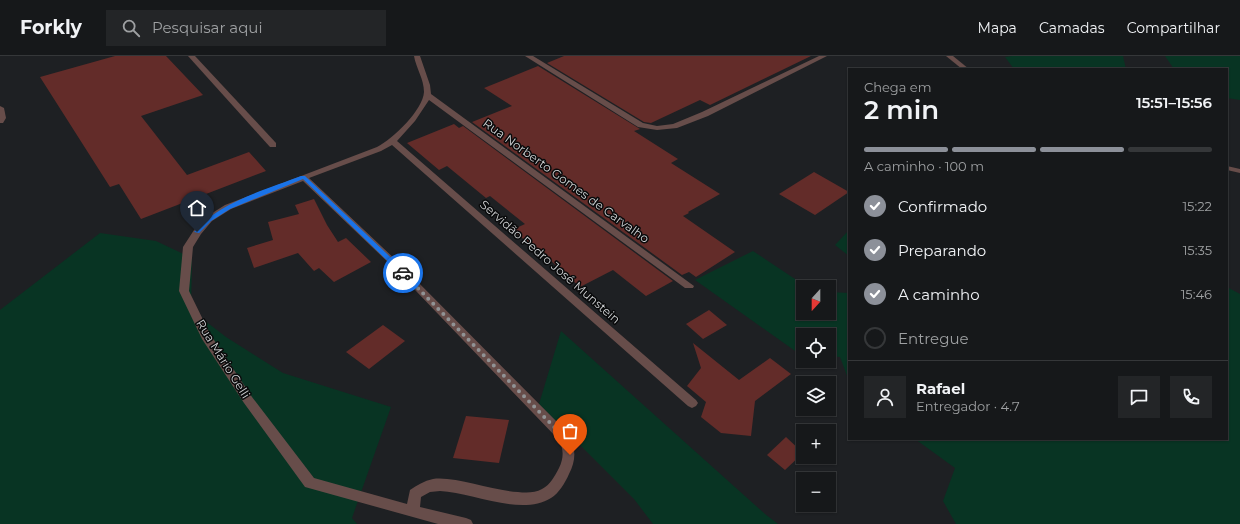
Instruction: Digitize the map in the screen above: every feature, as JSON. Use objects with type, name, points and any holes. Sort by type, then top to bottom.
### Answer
[{"type":"street","points":[[191,56],[273,145]]},
{"type":"street","points":[[417,56],[428,95]]},
{"type":"street","points":[[528,56],[641,125],[657,128],[674,126],[705,114],[824,56]]},
{"type":"street","points":[[949,56],[965,68]]},
{"type":"street","name":"Rua Mário Gelli","points":[[428,95],[415,116],[392,141],[378,149],[228,207],[209,219],[197,232],[188,246],[184,291],[210,342],[248,400],[310,483],[413,512],[466,524]]},
{"type":"street","name":"Rua Norberto Gomes de Carvalho","points":[[428,95],[690,286]]},
{"type":"street","points":[[0,108],[2,118],[0,121]]},
{"type":"street","name":"Servidão Pedro José Munstein","points":[[392,141],[692,402]]},
{"type":"street","points":[[1228,168],[1240,171]]},
{"type":"street","points":[[303,177],[396,265],[562,435],[568,444],[570,455],[567,465],[554,487],[542,496],[519,499],[434,484],[415,494],[413,512]]},
{"type":"green space","points":[[1123,56],[1126,68],[1013,68],[1005,57]]},
{"type":"green space","points":[[1165,56],[1240,56],[1240,100],[1228,98],[1228,68],[1173,68]]},
{"type":"green space","points":[[848,231],[848,255],[835,245]]},
{"type":"green space","points":[[100,233],[156,241],[192,258],[191,310],[226,337],[283,373],[391,407],[352,518],[357,524],[0,524],[0,310]]},
{"type":"green space","points":[[753,251],[796,280],[796,320],[836,320],[836,292],[848,293],[848,378],[840,357],[836,357],[836,328],[796,328],[796,352],[695,280]]},
{"type":"green space","points":[[1228,288],[1240,294],[1240,524],[956,524],[943,501],[955,468],[916,440],[1228,440]]},
{"type":"green space","points":[[561,331],[778,524],[653,524],[634,499],[539,404]]},
{"type":"building","points":[[115,56],[166,56],[203,95],[141,116],[187,175],[249,152],[266,171],[141,219],[119,184],[110,187],[40,77]]},
{"type":"building","points":[[564,56],[811,56],[710,105],[700,100],[651,123],[644,122],[547,63]]},
{"type":"building","points":[[538,66],[640,129],[634,131],[678,159],[671,163],[720,194],[683,216],[735,252],[696,277],[689,272],[682,275],[472,122],[512,106],[484,88]]},
{"type":"building","points":[[454,124],[459,128],[463,126],[673,281],[646,296],[613,270],[580,287],[550,260],[512,230],[525,224],[490,196],[486,198],[447,166],[439,170],[407,143]]},
{"type":"building","points":[[814,172],[848,191],[815,215],[779,194]]},
{"type":"building","points":[[314,199],[327,225],[338,242],[346,238],[371,262],[334,282],[319,268],[314,271],[298,253],[254,268],[247,248],[273,240],[268,222],[299,214],[295,205]]},
{"type":"building","points":[[709,310],[727,325],[703,339],[686,324]]},
{"type":"building","points":[[383,325],[405,341],[369,369],[346,352]]},
{"type":"building","points":[[693,343],[739,380],[770,358],[791,374],[755,401],[751,436],[721,433],[701,417],[706,402],[687,386],[701,368]]},
{"type":"building","points":[[466,416],[509,420],[499,463],[453,458]]},
{"type":"building","points":[[786,437],[796,446],[796,460],[785,470],[767,455]]},
{"type":"way so far","points":[[403,273],[562,435],[568,444],[570,455]]},
{"type":"route","points":[[197,232],[209,219],[228,207],[303,177],[403,273]]}]
